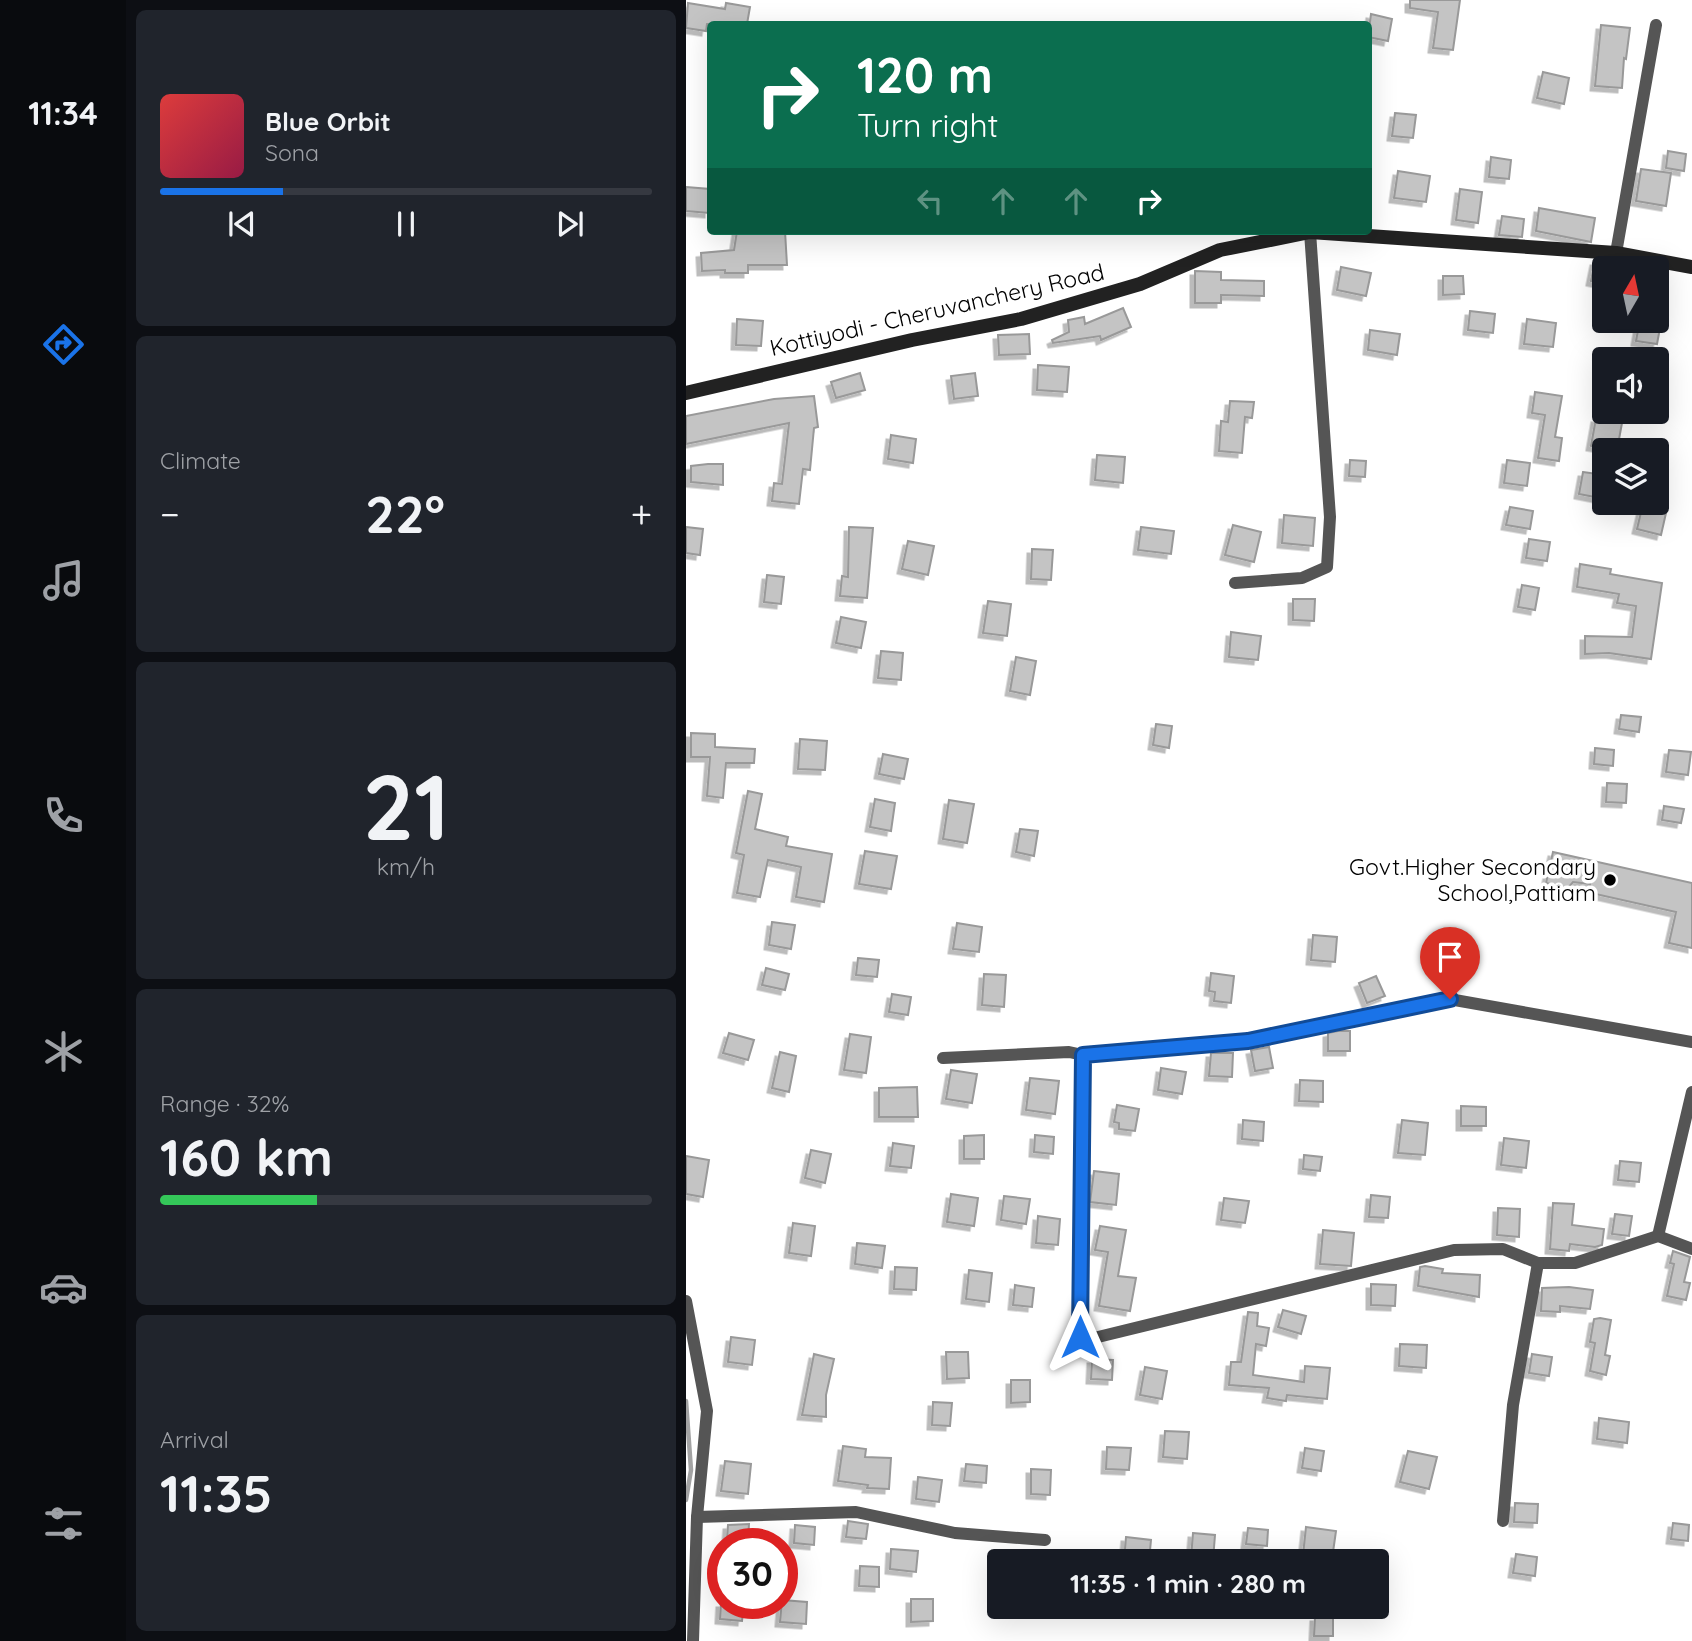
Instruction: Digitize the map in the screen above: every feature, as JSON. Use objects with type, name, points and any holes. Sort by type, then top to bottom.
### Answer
[{"type":"main road","name":"Kottiyodi - Cheruvanchery Road","points":[[686,393],[912,340],[1021,319],[1140,285],[1220,250],[1295,235]]},
{"type":"main road","name":"Kottiyodi - Cheruvanchery Road","points":[[1354,235],[1616,253],[1692,267]]},
{"type":"street","points":[[1616,253],[1656,25]]},
{"type":"street","points":[[1235,583],[1302,578],[1318,574],[1327,567],[1330,517],[1310,235]]},
{"type":"street","points":[[943,1058],[1069,1052],[1083,1055],[1248,1041],[1450,999],[1692,1042]]},
{"type":"street","points":[[1083,1055],[1080,1337],[1108,1334],[1454,1250],[1503,1249],[1538,1263],[1575,1263],[1658,1236],[1692,1249]]},
{"type":"street","points":[[1658,1236],[1692,1092]]},
{"type":"street","points":[[1503,1521],[1513,1405],[1538,1263]]},
{"type":"street","points":[[686,1301],[706,1411],[696,1517],[693,1641]]},
{"type":"street","points":[[696,1517],[856,1512],[955,1533],[1045,1541]]},
{"type":"building","points":[[1410,0],[1460,0],[1453,50],[1433,48],[1438,12],[1410,8]]},
{"type":"building","points":[[688,3],[725,9],[726,3],[750,7],[748,21],[707,21],[706,31],[686,28]]},
{"type":"building","points":[[1371,14],[1392,19],[1388,41],[1372,38]]},
{"type":"building","points":[[1601,25],[1630,28],[1622,88],[1595,86]]},
{"type":"building","points":[[1543,72],[1569,78],[1564,104],[1537,98]]},
{"type":"building","points":[[1395,113],[1416,115],[1413,138],[1392,136]]},
{"type":"building","points":[[1668,151],[1686,154],[1684,171],[1666,168]]},
{"type":"building","points":[[1491,157],[1511,160],[1509,179],[1489,177]]},
{"type":"building","points":[[1641,169],[1671,173],[1666,206],[1636,201]]},
{"type":"building","points":[[1398,171],[1430,176],[1426,202],[1394,198]]},
{"type":"building","points":[[686,187],[707,189],[707,213],[686,211]]},
{"type":"building","points":[[1460,189],[1482,192],[1478,223],[1456,220]]},
{"type":"building","points":[[1539,208],[1595,218],[1591,242],[1536,231]]},
{"type":"building","points":[[1502,216],[1524,219],[1522,237],[1499,235]]},
{"type":"building","points":[[736,235],[785,235],[787,265],[748,265],[748,273],[702,271],[701,253],[734,250]]},
{"type":"building","points":[[1341,267],[1371,273],[1366,296],[1337,290]]},
{"type":"building","points":[[1195,271],[1221,272],[1221,280],[1264,281],[1264,296],[1221,295],[1221,303],[1195,303]]},
{"type":"building","points":[[1443,276],[1463,276],[1464,294],[1443,295]]},
{"type":"building","points":[[1123,308],[1131,327],[1101,340],[1100,336],[1053,343],[1052,340],[1069,332],[1068,320],[1084,317],[1085,324]]},
{"type":"building","points":[[1470,311],[1495,314],[1493,333],[1468,330]]},
{"type":"building","points":[[737,319],[763,321],[761,346],[736,345]]},
{"type":"building","points":[[1527,319],[1556,323],[1553,347],[1524,344]]},
{"type":"building","points":[[1370,330],[1400,334],[1397,355],[1368,350]]},
{"type":"building","points":[[1638,333],[1659,333],[1657,344],[1636,341]]},
{"type":"building","points":[[1029,334],[1030,354],[999,355],[998,335]]},
{"type":"building","points":[[1038,365],[1069,367],[1067,392],[1037,390]]},
{"type":"building","points":[[860,373],[865,390],[836,398],[831,382]]},
{"type":"building","points":[[975,373],[978,396],[954,399],[951,376]]},
{"type":"building","points":[[1535,392],[1562,396],[1555,437],[1562,438],[1559,461],[1538,458],[1545,415],[1532,413]]},
{"type":"building","points":[[814,396],[818,427],[814,428],[810,470],[803,469],[799,504],[772,501],[774,483],[782,484],[789,423],[686,444],[686,416],[774,399]]},
{"type":"building","points":[[1230,401],[1254,402],[1252,418],[1245,417],[1242,453],[1219,451],[1221,421],[1228,422]]},
{"type":"building","points":[[1595,424],[1622,424],[1619,438],[1592,438]]},
{"type":"building","points":[[891,435],[916,439],[913,463],[888,459]]},
{"type":"building","points":[[1097,455],[1125,457],[1123,483],[1095,480]]},
{"type":"building","points":[[1350,460],[1366,461],[1365,477],[1349,476]]},
{"type":"building","points":[[1507,460],[1530,463],[1527,486],[1504,483]]},
{"type":"building","points":[[723,464],[723,485],[691,482],[691,466]]},
{"type":"building","points":[[1583,472],[1592,473],[1592,496],[1579,494]]},
{"type":"building","points":[[1510,507],[1533,511],[1530,529],[1506,525]]},
{"type":"building","points":[[1284,515],[1315,518],[1313,546],[1282,543]]},
{"type":"building","points":[[1640,515],[1666,515],[1661,535],[1637,529]]},
{"type":"building","points":[[1233,525],[1261,532],[1254,562],[1225,555]]},
{"type":"building","points":[[686,527],[703,529],[700,555],[686,553]]},
{"type":"building","points":[[849,527],[873,528],[867,598],[840,596],[842,576],[848,577]]},
{"type":"building","points":[[1141,527],[1174,531],[1171,554],[1138,550]]},
{"type":"building","points":[[1529,539],[1550,542],[1547,561],[1526,558]]},
{"type":"building","points":[[908,541],[934,546],[928,575],[902,569]]},
{"type":"building","points":[[1032,549],[1053,550],[1051,580],[1031,579]]},
{"type":"building","points":[[1580,564],[1611,569],[1610,574],[1662,583],[1651,659],[1609,653],[1585,654],[1585,636],[1632,637],[1636,606],[1617,603],[1619,594],[1577,587]]},
{"type":"building","points":[[767,575],[784,577],[781,604],[764,602]]},
{"type":"building","points":[[1522,585],[1539,588],[1535,610],[1518,607]]},
{"type":"building","points":[[1293,599],[1315,599],[1314,621],[1293,620]]},
{"type":"building","points":[[988,601],[1011,604],[1007,636],[983,633]]},
{"type":"building","points":[[841,617],[866,622],[861,648],[836,643]]},
{"type":"building","points":[[1231,632],[1261,636],[1258,660],[1229,657]]},
{"type":"building","points":[[881,651],[903,653],[901,680],[878,678]]},
{"type":"building","points":[[1016,657],[1036,661],[1030,695],[1010,691]]},
{"type":"building","points":[[1621,715],[1641,717],[1639,732],[1619,729]]},
{"type":"building","points":[[1156,724],[1172,726],[1169,748],[1153,745]]},
{"type":"building","points":[[691,733],[715,734],[715,747],[755,749],[754,763],[726,763],[723,798],[707,796],[710,757],[691,757]]},
{"type":"building","points":[[800,739],[827,741],[825,770],[798,769]]},
{"type":"building","points":[[1595,748],[1614,750],[1613,766],[1594,764]]},
{"type":"building","points":[[1669,750],[1691,752],[1688,775],[1666,772]]},
{"type":"building","points":[[883,754],[908,759],[904,779],[879,774]]},
{"type":"building","points":[[1607,783],[1627,784],[1626,803],[1606,802]]},
{"type":"building","points":[[748,791],[762,794],[755,829],[788,837],[786,846],[832,854],[824,902],[796,897],[801,867],[768,860],[760,897],[737,893],[744,855],[736,853]]},
{"type":"building","points":[[875,799],[895,803],[891,831],[870,827]]},
{"type":"building","points":[[949,800],[974,804],[967,843],[943,839]]},
{"type":"building","points":[[1664,806],[1684,809],[1681,823],[1662,820]]},
{"type":"building","points":[[1020,829],[1038,831],[1034,856],[1016,852]]},
{"type":"building","points":[[865,851],[897,856],[891,889],[859,884]]},
{"type":"building","name":"Govt.Higher Secondary School,Pattiam","points":[[1553,852],[1692,883],[1692,948],[1669,943],[1676,912],[1591,893],[1590,884],[1573,882],[1568,888],[1546,883]]},
{"type":"building","points":[[772,922],[795,925],[791,949],[769,945]]},
{"type":"building","points":[[957,923],[982,927],[979,952],[953,949]]},
{"type":"building","points":[[1313,935],[1337,937],[1335,962],[1311,960]]},
{"type":"building","points":[[858,958],[879,960],[877,977],[856,975]]},
{"type":"building","points":[[766,968],[789,974],[785,990],[762,985]]},
{"type":"building","points":[[1211,973],[1234,976],[1231,1003],[1214,1001],[1215,992],[1209,991]]},
{"type":"building","points":[[984,974],[1006,975],[1004,1007],[982,1005]]},
{"type":"building","points":[[1376,976],[1385,996],[1367,1003],[1359,983]]},
{"type":"building","points":[[892,994],[911,997],[908,1015],[889,1012]]},
{"type":"building","points":[[1350,1031],[1350,1051],[1328,1051],[1328,1033]]},
{"type":"building","points":[[729,1033],[754,1040],[748,1060],[723,1053]]},
{"type":"building","points":[[850,1034],[871,1037],[866,1073],[844,1070]]},
{"type":"building","points":[[1269,1047],[1273,1068],[1255,1071],[1251,1050]]},
{"type":"building","points":[[780,1052],[796,1056],[789,1092],[772,1088]]},
{"type":"building","points":[[1211,1053],[1233,1053],[1232,1077],[1209,1076]]},
{"type":"building","points":[[1161,1068],[1186,1072],[1182,1094],[1158,1090]]},
{"type":"building","points":[[951,1070],[977,1074],[972,1103],[946,1099]]},
{"type":"building","points":[[1030,1078],[1059,1081],[1055,1114],[1026,1110]]},
{"type":"building","points":[[1300,1080],[1323,1081],[1323,1102],[1299,1101]]},
{"type":"building","points":[[917,1087],[918,1117],[879,1117],[879,1088]]},
{"type":"building","points":[[1117,1105],[1139,1109],[1135,1131],[1119,1129],[1119,1123],[1114,1122]]},
{"type":"building","points":[[1461,1106],[1486,1107],[1486,1126],[1461,1126]]},
{"type":"building","points":[[1243,1120],[1264,1122],[1263,1141],[1242,1139]]},
{"type":"building","points":[[1402,1120],[1428,1123],[1425,1155],[1398,1153]]},
{"type":"building","points":[[984,1135],[984,1159],[964,1159],[964,1136]]},
{"type":"building","points":[[1035,1135],[1054,1137],[1053,1154],[1034,1152]]},
{"type":"building","points":[[1504,1138],[1529,1141],[1526,1168],[1501,1165]]},
{"type":"building","points":[[893,1143],[914,1146],[911,1168],[890,1166]]},
{"type":"building","points":[[811,1150],[831,1154],[825,1183],[805,1178]]},
{"type":"building","points":[[1304,1155],[1322,1157],[1320,1171],[1303,1169]]},
{"type":"building","points":[[686,1156],[709,1160],[703,1197],[686,1194]]},
{"type":"building","points":[[1620,1161],[1641,1163],[1639,1182],[1618,1180]]},
{"type":"building","points":[[1094,1171],[1119,1174],[1116,1205],[1090,1202]]},
{"type":"building","points":[[951,1194],[978,1198],[974,1226],[947,1222]]},
{"type":"building","points":[[1371,1195],[1390,1197],[1388,1218],[1369,1217]]},
{"type":"building","points":[[1004,1196],[1030,1199],[1026,1224],[1001,1220]]},
{"type":"building","points":[[1224,1198],[1249,1201],[1245,1223],[1221,1220]]},
{"type":"building","points":[[1553,1203],[1574,1204],[1572,1225],[1604,1229],[1602,1245],[1595,1247],[1570,1244],[1569,1251],[1550,1249]]},
{"type":"building","points":[[1498,1208],[1520,1209],[1519,1237],[1497,1235]]},
{"type":"building","points":[[1615,1214],[1632,1216],[1629,1236],[1612,1234]]},
{"type":"building","points":[[1038,1216],[1060,1219],[1058,1245],[1036,1243]]},
{"type":"building","points":[[793,1223],[815,1226],[811,1256],[789,1253]]},
{"type":"building","points":[[1100,1226],[1126,1230],[1118,1276],[1136,1278],[1130,1311],[1099,1306],[1108,1252],[1095,1250]]},
{"type":"building","points":[[1323,1230],[1354,1233],[1351,1266],[1320,1264]]},
{"type":"building","points":[[857,1243],[885,1246],[882,1268],[855,1264]]},
{"type":"building","points":[[1673,1251],[1690,1257],[1684,1282],[1690,1283],[1686,1300],[1667,1296],[1674,1264],[1670,1263]]},
{"type":"building","points":[[895,1267],[917,1268],[916,1290],[894,1289]]},
{"type":"building","points":[[1420,1267],[1443,1269],[1442,1273],[1480,1275],[1479,1297],[1418,1286]]},
{"type":"building","points":[[969,1270],[992,1273],[989,1302],[966,1299]]},
{"type":"building","points":[[1371,1284],[1396,1285],[1395,1306],[1371,1305]]},
{"type":"building","points":[[1015,1285],[1034,1288],[1032,1307],[1013,1305]]},
{"type":"building","points":[[1542,1288],[1593,1290],[1590,1309],[1560,1306],[1560,1312],[1541,1311]]},
{"type":"building","points":[[1283,1310],[1306,1316],[1301,1334],[1278,1327]]},
{"type":"building","points":[[1248,1312],[1258,1313],[1257,1326],[1269,1328],[1266,1346],[1256,1344],[1253,1375],[1304,1382],[1305,1366],[1330,1368],[1327,1399],[1287,1395],[1286,1401],[1267,1398],[1269,1388],[1229,1385],[1231,1362],[1241,1362]]},
{"type":"building","points":[[1594,1319],[1611,1320],[1605,1355],[1610,1356],[1606,1375],[1590,1371],[1595,1343],[1590,1342]]},
{"type":"building","points":[[731,1337],[755,1340],[752,1365],[728,1362]]},
{"type":"building","points":[[1400,1344],[1427,1345],[1426,1368],[1399,1366]]},
{"type":"building","points":[[946,1352],[968,1352],[969,1378],[947,1379]]},
{"type":"building","points":[[814,1354],[834,1359],[826,1395],[826,1417],[802,1415]]},
{"type":"building","points":[[1532,1354],[1552,1357],[1549,1376],[1529,1373]]},
{"type":"building","points":[[1092,1359],[1113,1360],[1112,1380],[1091,1379]]},
{"type":"building","points":[[1145,1367],[1167,1371],[1162,1399],[1140,1395]]},
{"type":"building","points":[[1011,1380],[1030,1380],[1030,1402],[1011,1403]]},
{"type":"building","points":[[933,1402],[952,1403],[950,1426],[932,1425]]},
{"type":"building","points":[[1599,1418],[1629,1422],[1627,1443],[1597,1439]]},
{"type":"building","points":[[1165,1431],[1189,1432],[1187,1459],[1163,1457]]},
{"type":"building","points":[[843,1446],[866,1449],[865,1457],[891,1458],[889,1489],[867,1488],[868,1485],[838,1481]]},
{"type":"building","points":[[1107,1447],[1131,1448],[1129,1470],[1106,1469]]},
{"type":"building","points":[[1305,1448],[1324,1451],[1321,1471],[1302,1468]]},
{"type":"building","points":[[1408,1451],[1437,1457],[1429,1489],[1400,1482]]},
{"type":"building","points":[[725,1461],[751,1464],[748,1494],[721,1491]]},
{"type":"building","points":[[966,1464],[987,1466],[986,1483],[964,1481]]},
{"type":"building","points":[[1031,1469],[1051,1470],[1050,1495],[1031,1494]]},
{"type":"building","points":[[918,1477],[942,1480],[939,1502],[916,1499]]},
{"type":"building","points":[[1515,1503],[1538,1504],[1537,1523],[1514,1522]]},
{"type":"building","points":[[848,1521],[868,1524],[866,1539],[846,1537]]},
{"type":"building","points":[[1673,1523],[1689,1525],[1688,1541],[1671,1539]]},
{"type":"building","points":[[749,1524],[749,1528],[728,1528],[728,1525]]},
{"type":"building","points":[[795,1525],[815,1527],[814,1545],[798,1543],[798,1528],[795,1528]]},
{"type":"building","points":[[1306,1527],[1336,1531],[1333,1549],[1304,1549]]},
{"type":"building","points":[[1248,1528],[1268,1530],[1267,1546],[1246,1544]]},
{"type":"building","points":[[1193,1533],[1215,1535],[1214,1549],[1192,1549]]},
{"type":"building","points":[[1126,1537],[1151,1540],[1150,1549],[1125,1549]]},
{"type":"building","points":[[891,1549],[918,1551],[916,1572],[890,1569]]},
{"type":"building","points":[[1516,1554],[1537,1557],[1535,1576],[1513,1573]]},
{"type":"building","points":[[860,1566],[879,1567],[879,1587],[859,1586]]},
{"type":"building","points":[[911,1599],[933,1599],[933,1621],[911,1622]]},
{"type":"building","points":[[798,1601],[807,1602],[806,1624],[780,1622],[780,1619],[798,1619]]},
{"type":"building","points":[[1315,1619],[1333,1619],[1333,1636],[1314,1636]]},
{"type":"waterway","points":[[686,1401],[691,1470],[686,1500]]},
{"type":"place","name":"Govt.Higher Secondary School,Pattiam","points":[[1610,880]]},
{"type":"route","points":[[1080,1337],[1083,1055],[1248,1041],[1450,999]]}]
